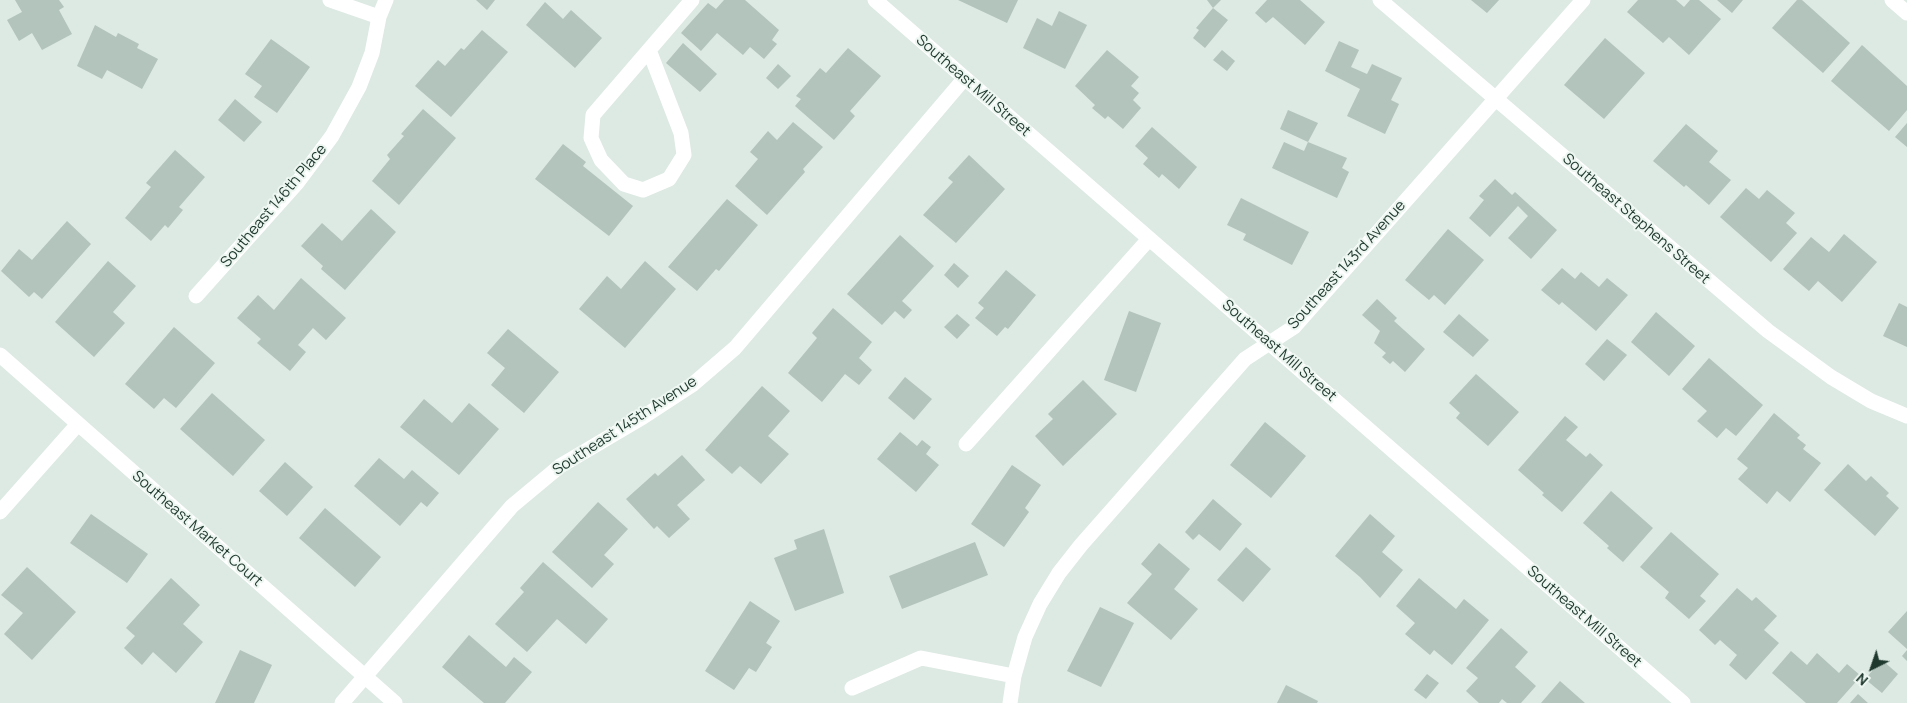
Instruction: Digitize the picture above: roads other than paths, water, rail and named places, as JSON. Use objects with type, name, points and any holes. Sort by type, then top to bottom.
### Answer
[{"type":"street","points":[[330,0],[379,17]]},
{"type":"street","name":"Southeast 146th Place","points":[[196,296],[297,183],[332,136],[359,87],[372,52],[379,17],[386,0]]},
{"type":"street","points":[[649,50],[681,133],[684,155],[669,179],[643,190],[624,184],[602,160],[591,138],[593,115],[692,0]]},
{"type":"street","name":"Southeast Mill Street","points":[[875,0],[1270,342],[1682,703]]},
{"type":"street","name":"Southeast Stephens Street","points":[[1380,0],[1768,331],[1830,377],[1871,401],[1907,416]]},
{"type":"street","name":"Southeast 143rd Avenue","points":[[1010,703],[1014,676],[1025,637],[1040,604],[1075,552],[1244,359],[1294,327],[1583,0]]},
{"type":"street","points":[[1892,0],[1907,14]]},
{"type":"street","name":"Southeast 145th Avenue","points":[[342,703],[512,506],[560,466],[643,418],[692,385],[735,348],[964,79]]},
{"type":"street","points":[[966,444],[1149,239]]},
{"type":"street","name":"Southeast Market Court","points":[[0,355],[394,703]]},
{"type":"street","points":[[0,512],[78,424]]},
{"type":"street","points":[[852,688],[921,658],[1014,676]]}]
